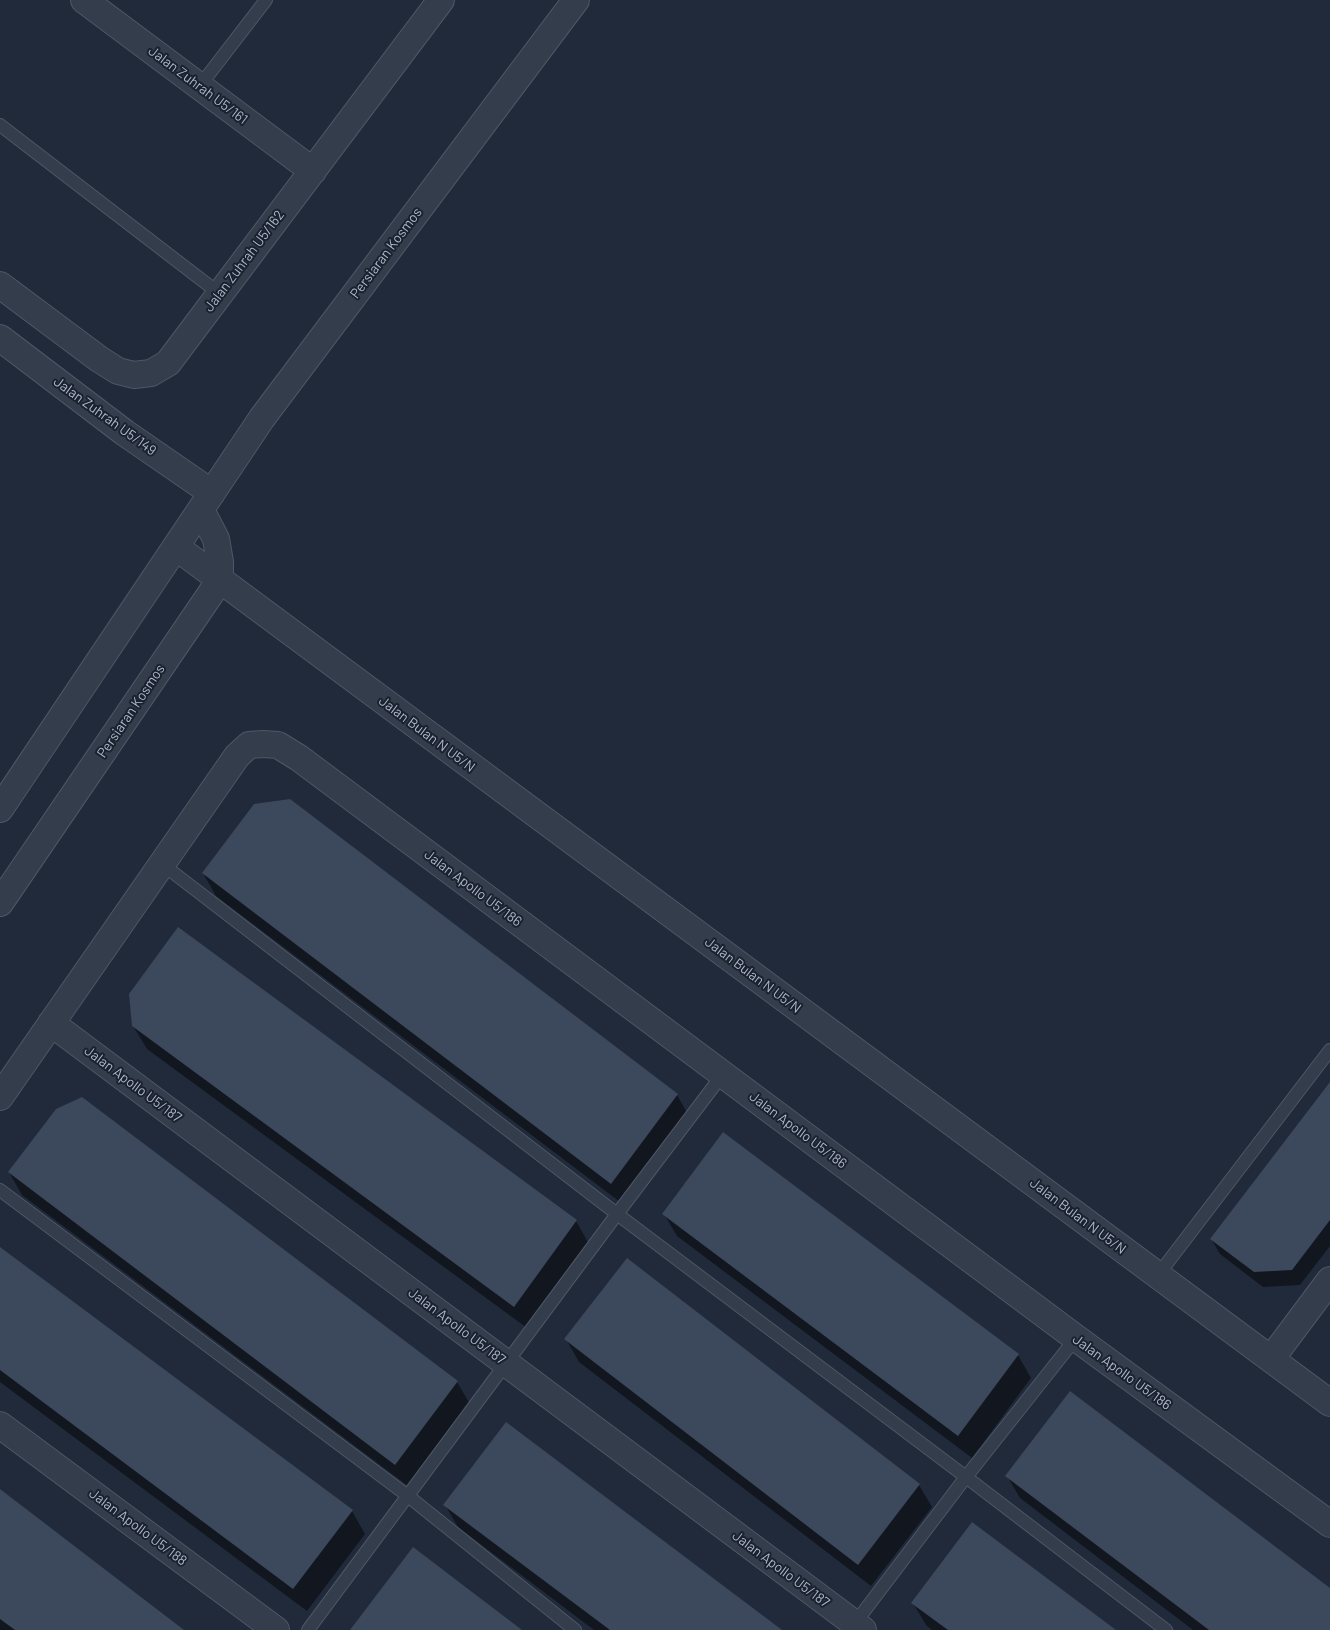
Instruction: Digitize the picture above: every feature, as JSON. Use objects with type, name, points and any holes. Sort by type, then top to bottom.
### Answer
[{"type":"street","name":"Jalan Zuhrah U5/162","points":[[0,285],[118,371],[134,375],[151,374],[168,363],[441,0]]},
{"type":"street","name":"Persiaran Kosmos","points":[[0,809],[262,418],[576,0]]},
{"type":"street","name":"Jalan Zuhrah U5/161","points":[[93,3],[199,87],[313,171]]},
{"type":"street","name":"Jalan Zuhrah U5/149","points":[[0,338],[125,433],[206,501]]},
{"type":"street","points":[[206,501],[220,562],[220,580]]},
{"type":"street","name":"Jalan Bulan N U5/N","points":[[176,547],[1330,1403]]},
{"type":"street","name":"Persiaran Kosmos","points":[[0,903],[220,580]]},
{"type":"street","name":"Jalan Apollo U5/186","points":[[162,864],[237,756],[249,745],[278,745],[299,758],[1076,1338],[1330,1524]]},
{"type":"street","points":[[0,1097],[162,864]]},
{"type":"street","name":"Jalan Apollo U5/187","points":[[51,1023],[507,1364],[855,1628]]},
{"type":"street","points":[[1271,1359],[1330,1280]]},
{"type":"street","name":"Jalan Apollo U5/188","points":[[0,1425],[276,1630]]},
{"type":"lane","points":[[199,87],[266,0]]},
{"type":"lane","points":[[0,126],[220,294]]},
{"type":"lane","points":[[162,864],[617,1214],[1166,1630]]},
{"type":"lane","points":[[1158,1275],[1330,1050]]},
{"type":"lane","points":[[308,1630],[723,1074]]},
{"type":"lane","points":[[0,1190],[408,1496],[575,1630]]},
{"type":"lane","points":[[855,1628],[966,1477],[1076,1338]]},
{"type":"building","points":[[290,799],[678,1094],[611,1184],[202,873],[254,804]]},
{"type":"building","points":[[178,927],[577,1220],[514,1307],[132,1026],[129,994]]},
{"type":"building","points":[[1330,1082],[1330,1220],[1292,1270],[1254,1272],[1210,1239]]},
{"type":"building","points":[[82,1097],[458,1381],[395,1465],[8,1172],[56,1109]]},
{"type":"building","points":[[723,1132],[1019,1354],[958,1436],[662,1214]]},
{"type":"building","points":[[0,1247],[353,1510],[293,1589],[0,1370]]},
{"type":"building","points":[[627,1258],[920,1484],[858,1565],[564,1339]]},
{"type":"building","points":[[1070,1391],[1330,1588],[1330,1630],[1209,1630],[1005,1476]]},
{"type":"building","points":[[506,1422],[782,1630],[610,1630],[443,1505]]},
{"type":"building","points":[[0,1489],[184,1630],[15,1630],[0,1619]]},
{"type":"building","points":[[972,1522],[1116,1630],[948,1630],[911,1603]]},
{"type":"building","points":[[413,1547],[522,1630],[350,1630]]}]
